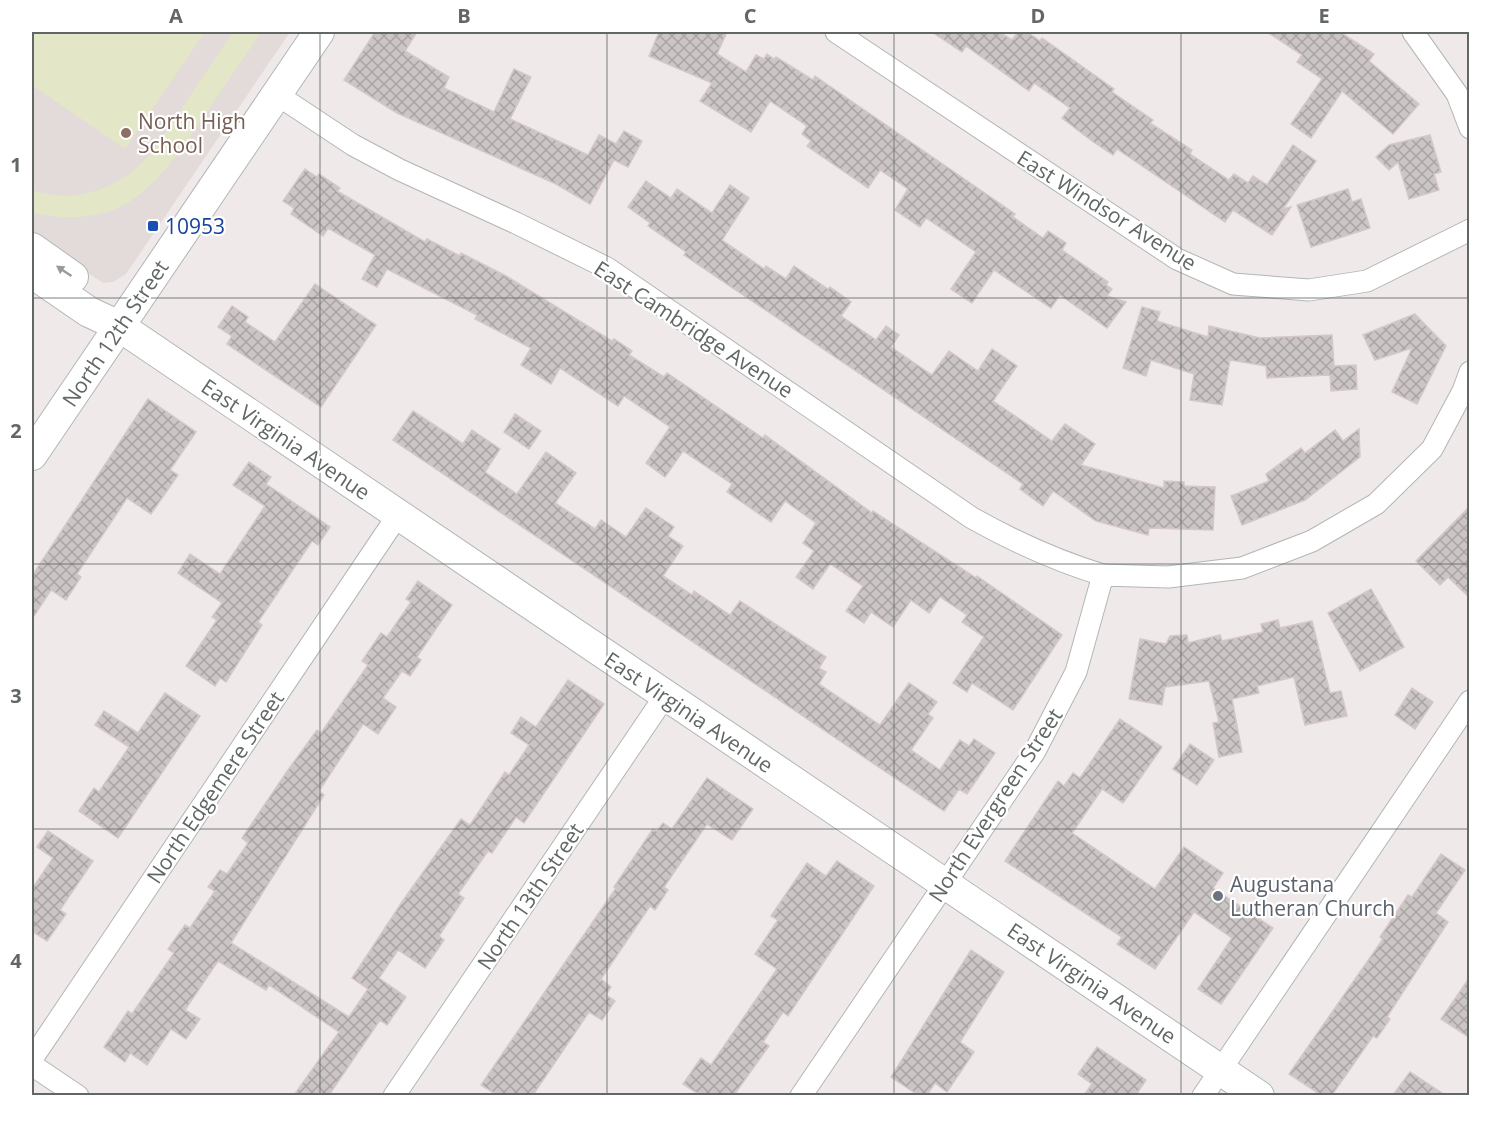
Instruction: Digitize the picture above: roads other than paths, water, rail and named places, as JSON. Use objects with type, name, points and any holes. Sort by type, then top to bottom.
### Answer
[{"type":"street","name":"North 12th Street","points":[[32,455],[319,32]]},
{"type":"street","name":"East Windsor Avenue","points":[[836,32],[1168,253],[1233,284],[1309,290],[1367,281],[1470,230]]},
{"type":"street","points":[[1413,32],[1457,94],[1470,128]]},
{"type":"street","name":"East Cambridge Avenue","points":[[276,94],[344,139],[381,160],[607,268],[972,518],[1062,563],[1103,575]]},
{"type":"street","name":"East Virginia Avenue","points":[[32,248],[96,292],[119,326]]},
{"type":"street","name":"East Virginia Avenue","points":[[32,273],[90,312],[119,326],[1259,1095]]},
{"type":"street","points":[[1103,575],[1168,577],[1242,568],[1312,541],[1376,504],[1432,449],[1463,392],[1470,372]]},
{"type":"street","name":"North Edgemere Street","points":[[32,1059],[398,515]]},
{"type":"street","name":"North Evergreen Street","points":[[801,1095],[1035,752],[1076,672],[1103,575]]},
{"type":"street","name":"North 13th Street","points":[[394,1095],[665,696]]},
{"type":"street","points":[[1203,1095],[1470,701]]},
{"type":"street","points":[[32,1065],[78,1095]]},
{"type":"place","name":"North High School","points":[[126,133]]},
{"type":"place","name":"10953","points":[[153,226]]},
{"type":"place","name":"Augustana Lutheran Church","points":[[1218,896]]}]
